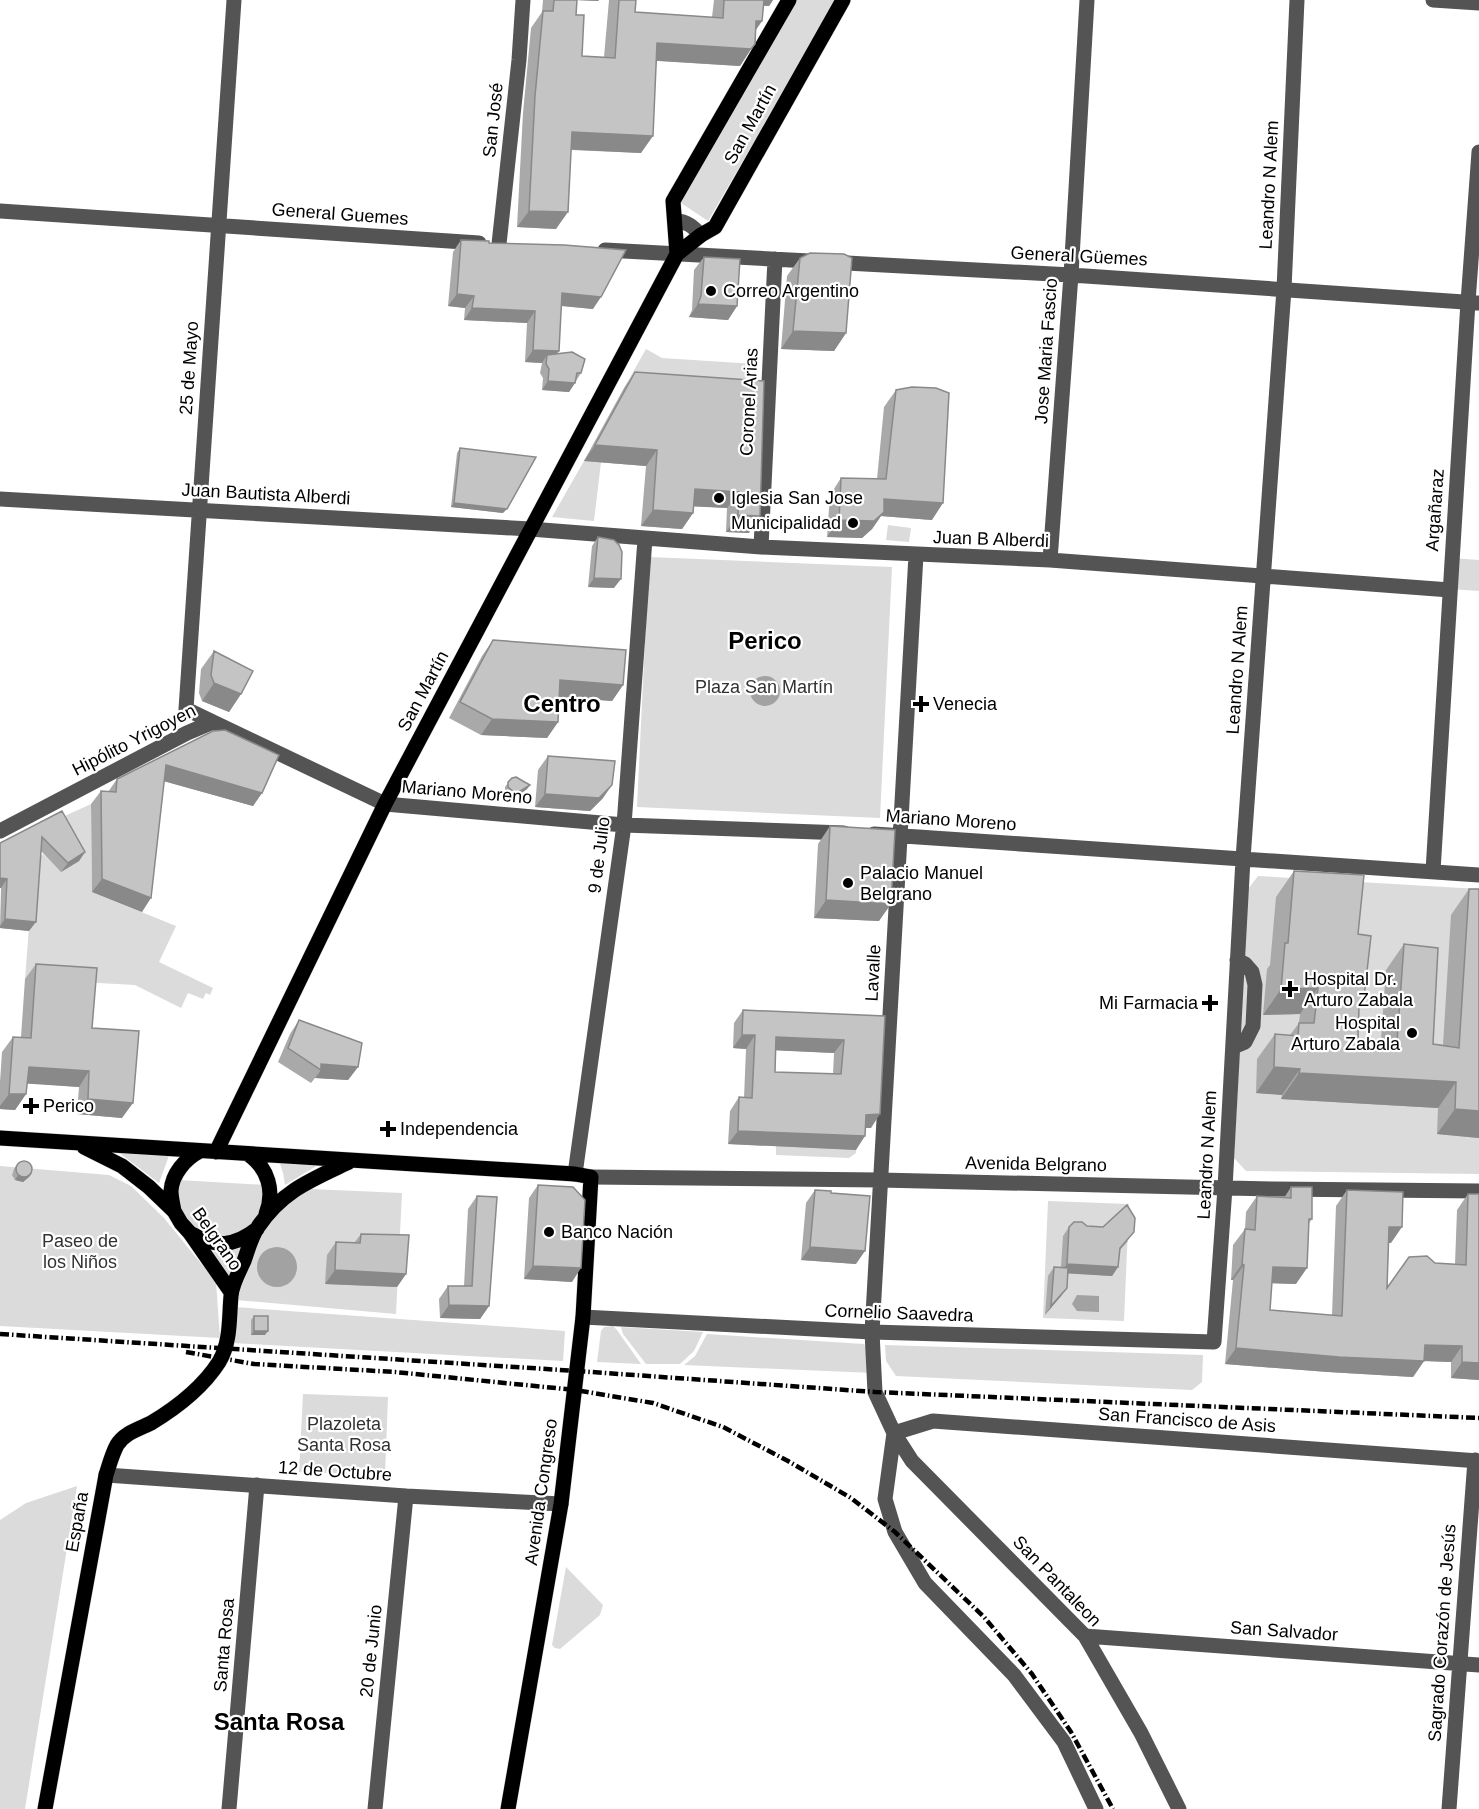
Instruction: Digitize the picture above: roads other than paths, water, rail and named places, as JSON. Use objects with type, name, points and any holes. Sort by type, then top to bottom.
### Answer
[{"type":"main road","name":"San Martín","points":[[677,254],[673,201],[789,0]]},
{"type":"main road","name":"San Martín","points":[[216,1152],[385,804],[677,254],[715,226],[843,0]]},
{"type":"main road","name":"Belgrano","points":[[0,1138],[575,1174],[591,1177]]},
{"type":"main road","name":"Belgrano","points":[[76,1143],[122,1166],[174,1211],[231,1292]]},
{"type":"main road","points":[[174,1211],[171,1191],[177,1172],[185,1161],[200,1151]]},
{"type":"main road","points":[[248,1154],[257,1160],[267,1175],[270,1199],[266,1214]]},
{"type":"main road","name":"Belgrano","points":[[231,1292],[257,1228],[266,1214],[284,1196],[310,1180],[352,1160]]},
{"type":"main road","name":"Avenida Congreso","points":[[508,1809],[561,1504],[583,1317],[591,1177]]},
{"type":"main road","points":[[190,1233],[202,1241],[216,1244],[231,1243],[245,1238],[257,1228]]},
{"type":"main road","name":"España","points":[[45,1809],[106,1475],[117,1444],[128,1434],[151,1423],[178,1404],[201,1384],[219,1362],[226,1347],[231,1292]]},
{"type":"street","name":"25 de Mayo","points":[[187,733],[186,709],[234,0]]},
{"type":"street","name":"San José","points":[[505,244],[523,0]]},
{"type":"street","name":"Jose Maria Fascio","points":[[1050,560],[1071,275],[1087,0]]},
{"type":"street","name":"Leandro N Alem","points":[[1214,1342],[1243,859],[1284,289],[1297,0]]},
{"type":"street","points":[[1433,0],[1479,3]]},
{"type":"street","name":"Argañaraz","points":[[1433,871],[1450,590],[1473,303],[1479,152]]},
{"type":"street","name":"General Guemes","points":[[0,211],[505,244]]},
{"type":"street","points":[[676,221],[683,221],[695,228],[700,235]]},
{"type":"street","points":[[594,249],[677,254]]},
{"type":"street","name":"General Güemes","points":[[677,254],[1071,275],[1473,303]]},
{"type":"street","name":"Coronel Arias","points":[[761,547],[775,259]]},
{"type":"street","name":"Juan Bautista Alberdi","points":[[0,499],[530,529]]},
{"type":"street","name":"Juan B Alberdi","points":[[530,529],[761,547],[1050,560],[1450,590]]},
{"type":"street","name":"9 de Julio","points":[[575,1174],[624,825],[645,539]]},
{"type":"street","name":"Lavalle","points":[[874,1392],[873,1332],[880,1180],[916,555]]},
{"type":"street","points":[[186,709],[213,722]]},
{"type":"street","name":"Hipólito Yrigoyen","points":[[0,831],[187,733],[213,722],[385,804]]},
{"type":"street","name":"Mariano Moreno","points":[[385,804],[624,825],[900,835],[1479,875]]},
{"type":"street","name":"Avenida Belgrano","points":[[591,1177],[1479,1191]]},
{"type":"street","name":"Cornelio Saavedra","points":[[583,1317],[873,1332],[1214,1342]]},
{"type":"street","name":"San Pantaleon","points":[[874,1392],[894,1433],[912,1461],[1085,1636],[1141,1733],[1179,1809]]},
{"type":"street","name":"San Francisco de Asis","points":[[894,1433],[933,1421],[1477,1461]]},
{"type":"street","points":[[894,1433],[885,1499],[895,1532],[925,1583],[1014,1675],[1064,1742],[1096,1809]]},
{"type":"street","name":"Sagrado Corazón de Jesús","points":[[1449,1809],[1477,1461]]},
{"type":"street","name":"12 de Octubre","points":[[106,1475],[406,1496],[561,1504]]},
{"type":"street","name":"Santa Rosa","points":[[229,1809],[257,1485]]},
{"type":"street","name":"20 de Junio","points":[[375,1809],[406,1496]]},
{"type":"street","name":"San Salvador","points":[[1085,1636],[1479,1665]]},
{"type":"railway","points":[[0,1334],[875,1392],[1479,1418]]},
{"type":"railway","points":[[186,1352],[254,1364],[395,1372],[575,1390],[653,1403],[723,1427],[851,1498],[895,1532],[984,1617],[1032,1674],[1071,1732],[1113,1809]]},
{"type":"place","name":"Correo Argentino","points":[[711,291]]},
{"type":"place","name":"Iglesia San Jose","points":[[719,498]]},
{"type":"place","name":"Municipalidad","points":[[853,523]]},
{"type":"place","name":"Venecia","points":[[921,704]]},
{"type":"place","name":"Palacio Manuel Belgrano","points":[[848,883]]},
{"type":"place","name":"Hospital Dr. Arturo Zabala","points":[[1290,989]]},
{"type":"place","name":"Mi Farmacia","points":[[1210,1003]]},
{"type":"place","name":"Hospital Arturo Zabala","points":[[1412,1033]]},
{"type":"place","name":"Perico","points":[[31,1106]]},
{"type":"place","name":"Independencia","points":[[388,1129]]},
{"type":"place","name":"Banco Nación","points":[[549,1232]]},
{"type":"district","name":"Perico","points":[[765,641]]},
{"type":"district","name":"Centro","points":[[562,704]]},
{"type":"district","name":"Santa Rosa","points":[[279,1722]]},
{"type":"park label","name":"Plaza San Martín","points":[[764,687]]},
{"type":"park label","name":"Paseo de los Niños","points":[[80,1251]]},
{"type":"park label","name":"Plazoleta Santa Rosa","points":[[344,1434]]}]
